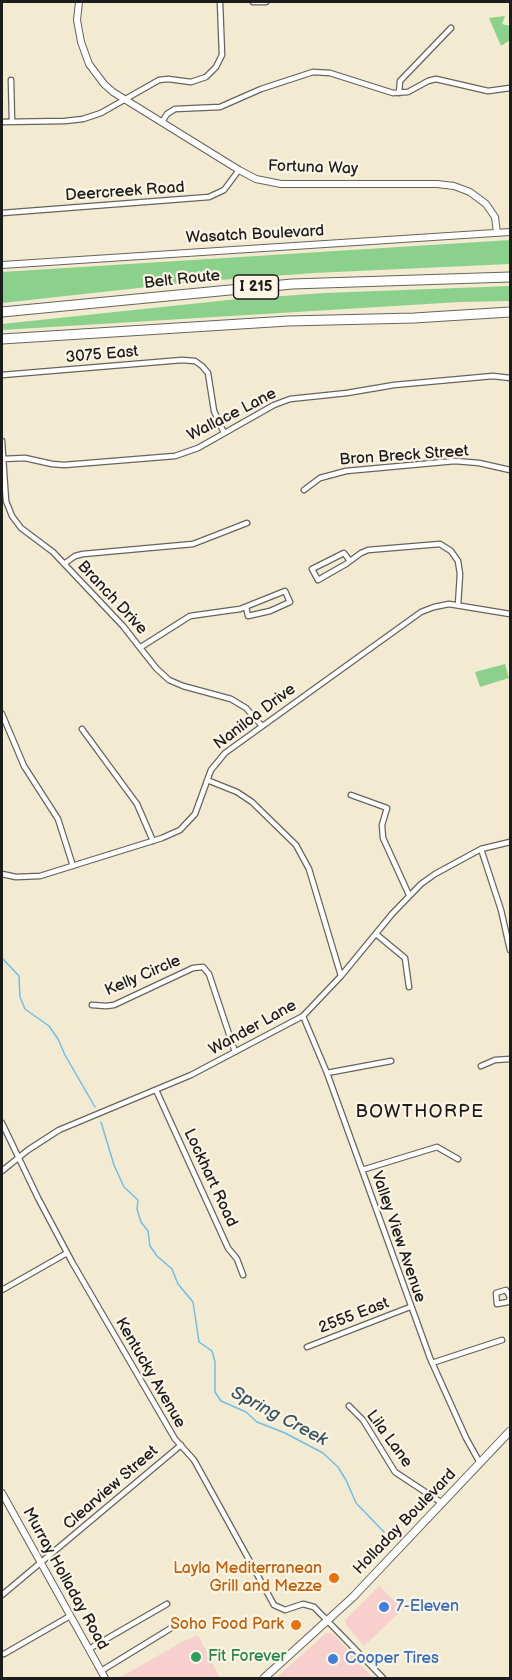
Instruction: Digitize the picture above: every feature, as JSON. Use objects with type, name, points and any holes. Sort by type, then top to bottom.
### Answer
[{"type":"highway","name":"Belt Route","points":[[2,312],[292,284],[510,276]]},
{"type":"highway","name":"I 215","points":[[2,339],[288,321],[414,318],[510,312]]},
{"type":"main road","name":"Holladay Boulevard","points":[[264,1678],[328,1621],[510,1431]]},
{"type":"street","name":"Fortuna Way","points":[[79,2],[78,27],[81,42],[89,64],[104,84],[124,99],[239,170],[262,181],[281,184],[437,184],[454,186],[470,192],[486,204],[495,217],[497,233]]},
{"type":"street","points":[[2,122],[65,122],[83,119],[101,113],[159,80],[195,81],[206,77],[220,60],[222,50],[220,2]]},
{"type":"street","points":[[253,2],[266,2]]},
{"type":"street","points":[[399,93],[400,81],[451,28]]},
{"type":"street","points":[[162,122],[167,114],[175,109],[220,107],[261,88],[313,72],[330,73],[387,92],[399,93],[408,92],[428,81],[436,80],[488,91],[510,88]]},
{"type":"street","points":[[11,80],[12,122]]},
{"type":"street","name":"Deercreek Road","points":[[2,213],[209,197],[224,190],[239,170]]},
{"type":"street","name":"Wasatch Boulevard","points":[[2,265],[510,232]]},
{"type":"street","name":"3075 East","points":[[2,375],[182,360],[195,361],[202,366],[209,377],[214,411],[224,433]]},
{"type":"street","name":"Wallace Lane","points":[[2,459],[25,458],[64,465],[169,457],[192,450],[274,405],[296,398],[394,385],[487,377],[510,378]]},
{"type":"street","name":"Branch Drive","points":[[2,441],[6,501],[21,528],[48,548],[64,564],[141,647],[156,669],[169,680],[231,699],[246,708],[261,726]]},
{"type":"street","name":"Bron Breck Street","points":[[304,490],[320,478],[346,471],[455,461],[510,470]]},
{"type":"street","points":[[64,564],[75,556],[83,554],[192,544],[247,523]]},
{"type":"street","points":[[350,561],[344,553],[312,569],[318,580],[350,561],[361,553],[373,549],[434,544],[447,547],[456,555],[460,568],[458,605]]},
{"type":"street","points":[[141,647],[181,619],[190,616],[243,608],[285,591],[290,602],[270,611],[248,616],[243,608]]},
{"type":"street","name":"Naniloa Drive","points":[[2,874],[16,878],[34,877],[73,867],[174,833],[191,820],[200,804],[207,780],[220,758],[415,615],[434,606],[458,605],[510,614]]},
{"type":"street","points":[[2,714],[24,766],[58,819],[73,867]]},
{"type":"street","points":[[82,729],[137,804],[153,841]]},
{"type":"street","points":[[207,780],[237,792],[252,802],[296,845],[309,869],[341,976]]},
{"type":"street","points":[[351,795],[387,808],[382,825],[383,838],[409,895]]},
{"type":"street","name":"Wander Lane","points":[[2,1171],[44,1139],[74,1122],[156,1090],[303,1016],[341,976],[409,895],[435,874],[481,849],[510,842]]},
{"type":"street","points":[[481,849],[501,910],[510,950]]},
{"type":"street","points":[[376,934],[405,958],[410,987]]},
{"type":"street","name":"Kelly Circle","points":[[93,1005],[114,1005],[193,968],[203,967],[209,974],[235,1052]]},
{"type":"street","name":"Valley View Avenue","points":[[303,1016],[327,1073],[432,1363],[466,1438],[480,1463]]},
{"type":"street","points":[[481,1066],[495,1060],[510,1059]]},
{"type":"street","points":[[327,1073],[391,1061]]},
{"type":"street","name":"Lockhart Road","points":[[156,1090],[228,1248],[237,1259],[243,1275]]},
{"type":"street","name":"Kentucky Avenue","points":[[2,1123],[67,1253],[175,1439],[194,1460],[276,1606],[287,1610],[301,1604],[309,1604],[328,1621]]},
{"type":"street","points":[[362,1170],[437,1147],[458,1159]]},
{"type":"street","points":[[2,1290],[67,1253]]},
{"type":"street","name":"2555 East","points":[[307,1347],[410,1307]]},
{"type":"street","points":[[432,1363],[502,1340]]},
{"type":"street","name":"Lila Lane","points":[[349,1406],[363,1420],[395,1472],[442,1503]]},
{"type":"street","name":"Clearview Street","points":[[2,1595],[181,1445]]},
{"type":"street","name":"Murray Holladay Road","points":[[2,1493],[105,1678]]},
{"type":"street","points":[[89,1649],[167,1604]]},
{"type":"street","points":[[4,1654],[70,1616]]},
{"type":"street","points":[[328,1621],[383,1678]]},
{"type":"street","points":[[100,1671],[181,1622]]},
{"type":"shaded area","points":[[379,1586],[403,1609],[364,1646],[346,1625],[345,1620]]},
{"type":"shaded area","points":[[326,1633],[333,1634],[373,1678],[276,1678]]},
{"type":"shaded area","points":[[198,1635],[220,1678],[119,1678],[180,1643]]},
{"type":"green space","points":[[505,16],[502,24],[510,26],[510,40],[501,46],[489,18]]},
{"type":"green space","points":[[510,240],[510,264],[314,273],[193,282],[2,303],[2,272]]},
{"type":"green space","points":[[510,286],[510,301],[460,302],[2,330],[2,324],[228,300],[324,293]]},
{"type":"green space","points":[[505,664],[509,678],[480,687],[475,672]]},
{"type":"waterway","name":"Spring Creek","points":[[2,958],[19,976],[20,997],[25,1009],[49,1026],[95,1107]]},
{"type":"waterway","name":"Spring Creek","points":[[101,1122],[114,1165],[124,1187],[138,1200],[137,1209],[141,1222],[148,1231],[150,1246],[157,1256],[172,1269],[178,1284],[193,1302],[199,1342],[212,1351],[215,1362],[215,1392],[221,1401],[246,1412],[257,1422],[285,1433],[323,1453],[338,1467],[356,1503],[384,1532]]},
{"type":"place","name":"Layla Mediterranean Grill and Mezze","points":[[334,1578]]},
{"type":"place","name":"7-Eleven","points":[[384,1607]]},
{"type":"place","name":"Soho Food Park","points":[[296,1625]]},
{"type":"place","name":"Fit Forever","points":[[196,1657]]},
{"type":"place","name":"Cooper Tires","points":[[333,1659]]},
{"type":"district","name":"BOWTHORPE","points":[[420,1112]]}]
